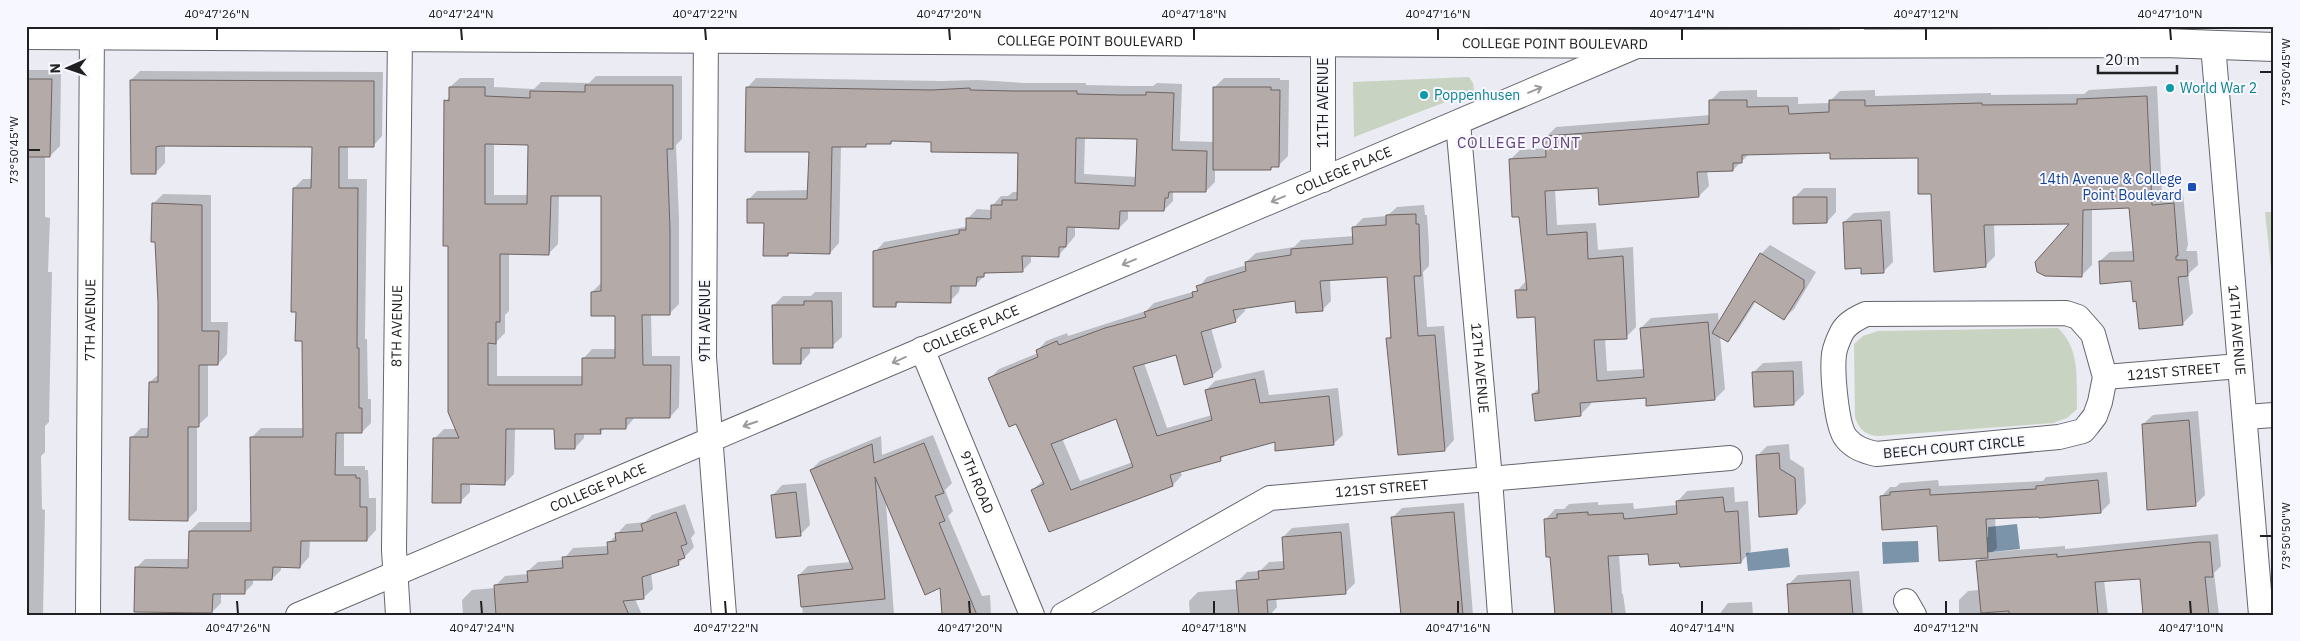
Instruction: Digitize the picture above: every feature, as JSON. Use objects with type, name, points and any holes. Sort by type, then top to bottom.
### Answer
[{"type":"street","name":"COLLEGE POINT BOULEVARD","points":[[26,35],[92,31],[400,37],[706,33],[1323,34],[1643,44],[1852,34],[2274,47]]},
{"type":"street","name":"7TH AVENUE","points":[[88,615],[92,31]]},
{"type":"street","name":"9TH AVENUE","points":[[706,33],[704,357],[724,615]]},
{"type":"street","name":"11TH AVENUE","points":[[1323,34],[1323,180]]},
{"type":"street","name":"8TH AVENUE","points":[[398,615],[394,575],[400,37]]},
{"type":"street","name":"COLLEGE PLACE","points":[[298,615],[1643,44]]},
{"type":"street","name":"14TH AVENUE","points":[[2213,45],[2261,615]]},
{"type":"street","name":"12TH AVENUE","points":[[1458,123],[1490,479],[1500,615]]},
{"type":"street","name":"BEECH COURT CIRCLE","points":[[2066,313],[2078,317],[2093,334],[2105,377],[2094,416],[2083,430],[2072,435],[1876,454],[1857,448],[1846,438],[1840,429],[1837,416],[1834,354],[1842,331],[1854,319],[1866,314],[2066,313]]},
{"type":"street","name":"9TH ROAD","points":[[922,349],[1032,615]]},
{"type":"street","name":"121ST STREET","points":[[2105,377],[2240,366]]},
{"type":"street","points":[[2245,417],[2274,415]]},
{"type":"street","name":"121ST STREET","points":[[1063,615],[1270,498],[1730,458]]},
{"type":"green space","points":[[1469,77],[1473,83],[1474,91],[1354,137],[1353,82]]},
{"type":"green space","points":[[2265,212],[2274,212],[2274,296]]},
{"type":"green space","points":[[2058,328],[2071,346],[2077,376],[2077,409],[2067,418],[2053,423],[1878,436],[1866,433],[1855,417],[1854,344],[1863,336],[1878,331]]},
{"type":"water","points":[[2017,524],[2020,549],[1982,553],[1981,538],[1988,537],[1988,527]]},
{"type":"water","points":[[1918,541],[1919,562],[1883,564],[1882,542]]},
{"type":"water","points":[[1788,548],[1790,567],[1748,571],[1746,553]]},
{"type":"building","points":[[26,79],[52,79],[50,157],[26,157]]},
{"type":"building","points":[[130,80],[374,81],[374,147],[339,147],[339,188],[358,188],[357,348],[359,348],[359,408],[362,408],[362,433],[336,433],[335,475],[356,475],[356,478],[360,478],[360,507],[367,507],[367,541],[301,541],[300,568],[273,567],[272,580],[245,580],[245,594],[213,594],[212,613],[134,612],[135,567],[188,568],[189,531],[251,531],[250,437],[303,437],[302,341],[295,341],[296,312],[291,312],[293,188],[311,188],[312,147],[160,146],[156,147],[156,174],[131,174]]},
{"type":"building","points":[[585,85],[673,85],[673,149],[667,149],[670,229],[670,315],[642,315],[643,365],[671,365],[670,418],[626,418],[626,429],[600,429],[601,434],[575,434],[575,449],[555,449],[554,429],[506,429],[505,485],[461,484],[461,503],[432,503],[433,438],[459,438],[448,412],[448,246],[443,246],[444,100],[449,101],[449,87],[485,87],[485,96],[530,98],[530,91],[585,92]],"holes":[[[485,144],[528,145],[527,204],[485,204]],[[551,196],[601,196],[601,291],[591,292],[591,316],[615,316],[615,358],[582,358],[582,385],[488,385],[488,343],[496,344],[496,322],[500,322],[500,254],[549,255]]]},
{"type":"building","points":[[746,87],[932,90],[970,88],[970,90],[1077,91],[1077,94],[1121,95],[1146,95],[1146,92],[1174,93],[1172,150],[1207,151],[1206,192],[1169,192],[1168,198],[1165,198],[1164,211],[1120,211],[1119,229],[1067,227],[1066,247],[1059,247],[1059,257],[1022,256],[1023,272],[984,273],[984,277],[977,277],[976,286],[951,286],[951,303],[896,302],[896,307],[873,307],[873,251],[959,234],[959,230],[966,230],[966,218],[991,219],[991,205],[1002,205],[1002,200],[1017,200],[1018,153],[931,152],[931,142],[891,141],[891,144],[866,144],[866,147],[832,147],[830,254],[788,253],[788,256],[763,256],[764,223],[747,223],[747,199],[807,199],[809,152],[745,152]],"holes":[[[1076,138],[1137,139],[1135,186],[1075,183]]]},
{"type":"building","points":[[1213,87],[1271,87],[1271,90],[1280,90],[1279,167],[1271,167],[1271,170],[1213,170]]},
{"type":"building","points":[[2147,96],[2152,205],[2174,203],[2178,256],[2176,256],[2176,260],[2187,260],[2188,276],[2178,277],[2183,325],[2139,329],[2136,301],[2133,302],[2131,281],[2100,284],[2099,261],[2134,261],[2129,208],[2083,210],[2082,277],[2045,276],[2037,272],[2035,262],[2069,224],[1984,225],[1986,267],[1934,272],[1931,194],[1918,194],[1918,158],[1830,159],[1830,153],[1742,155],[1742,163],[1733,163],[1733,171],[1697,172],[1699,197],[1599,205],[1598,188],[1545,191],[1547,235],[1587,232],[1588,259],[1623,256],[1627,339],[1594,340],[1597,381],[1644,377],[1640,328],[1708,322],[1715,400],[1646,406],[1646,398],[1580,403],[1581,416],[1535,421],[1532,394],[1539,393],[1535,317],[1517,318],[1515,290],[1527,290],[1519,217],[1512,217],[1509,159],[1546,157],[1545,136],[1709,124],[1709,100],[1747,100],[1747,107],[1788,106],[1789,114],[1829,112],[1829,100],[1865,100],[1865,106],[1982,103],[1982,105],[2077,104],[2077,99]]},
{"type":"building","points":[[1793,197],[1827,197],[1827,223],[1793,224]]},
{"type":"building","points":[[152,203],[202,205],[202,331],[219,331],[218,365],[199,365],[199,427],[188,427],[188,521],[129,520],[130,437],[148,437],[149,382],[158,382],[158,302],[155,242],[151,242]]},
{"type":"building","points":[[1416,214],[1416,224],[1419,224],[1421,276],[1414,276],[1418,336],[1435,335],[1445,451],[1398,455],[1386,338],[1391,338],[1387,277],[1320,281],[1323,311],[1296,313],[1295,301],[1233,310],[1236,322],[1201,332],[1213,377],[1184,385],[1176,355],[1133,367],[1157,436],[1212,420],[1205,390],[1255,379],[1260,403],[1329,396],[1334,445],[1275,451],[1275,442],[1220,457],[1221,461],[1170,475],[1173,486],[1049,532],[1031,490],[1044,484],[1016,424],[1009,427],[988,378],[1038,357],[1036,350],[1057,341],[1059,345],[1105,328],[1146,317],[1144,312],[1193,297],[1192,292],[1198,291],[1196,286],[1246,271],[1245,262],[1291,255],[1291,249],[1353,244],[1352,227],[1386,225],[1386,215]],"holes":[[[1116,419],[1133,467],[1071,490],[1051,444]]]},
{"type":"building","points":[[1881,220],[1884,273],[1861,274],[1861,268],[1845,269],[1843,222]]},
{"type":"building","points":[[1760,253],[1804,280],[1804,288],[1784,320],[1754,301],[1728,342],[1712,333]]},
{"type":"building","points":[[804,301],[832,301],[833,348],[801,348],[801,364],[773,364],[772,305],[804,305]]},
{"type":"building","points":[[1793,371],[1794,405],[1754,407],[1752,372]]},
{"type":"building","points":[[2189,420],[2196,506],[2147,510],[2142,424]]},
{"type":"building","points":[[924,443],[944,493],[935,496],[945,521],[939,523],[977,615],[942,615],[940,588],[925,595],[875,477],[885,599],[801,607],[798,575],[853,569],[810,470],[872,444],[874,463]]},
{"type":"building","points":[[1779,453],[1780,469],[1795,478],[1797,514],[1759,517],[1756,455]]},
{"type":"building","points":[[2098,480],[2101,513],[2039,518],[1986,519],[1988,558],[1939,561],[1937,526],[1882,530],[1880,496],[1890,495],[1890,492],[1930,489],[1930,495],[2036,489],[2036,486]]},
{"type":"building","points":[[796,492],[801,536],[776,538],[771,495]]},
{"type":"building","points":[[1723,497],[1725,512],[1738,511],[1741,563],[1680,567],[1679,563],[1649,565],[1648,554],[1608,556],[1612,615],[1555,615],[1550,557],[1546,557],[1544,519],[1557,518],[1557,514],[1588,512],[1588,515],[1623,513],[1624,519],[1677,514],[1676,501]]},
{"type":"building","points":[[676,512],[687,544],[681,546],[685,558],[678,560],[679,565],[642,577],[644,599],[623,601],[629,615],[496,615],[494,585],[528,582],[527,571],[563,568],[562,557],[608,554],[607,542],[616,541],[615,533],[643,531],[641,524]]},
{"type":"building","points":[[1454,512],[1463,615],[1401,615],[1391,517]]},
{"type":"building","points":[[1341,532],[1346,594],[1267,600],[1268,615],[1239,615],[1236,581],[1259,579],[1258,571],[1284,569],[1282,537]]},
{"type":"building","points":[[2210,542],[2213,577],[2205,577],[2209,615],[2143,615],[2140,579],[2095,582],[2098,615],[2009,615],[2009,611],[1981,613],[1976,561],[2057,554],[2057,557]]},
{"type":"building","points":[[1850,580],[1853,615],[1789,615],[1787,584]]},
{"type":"place","name":"World War 2","points":[[2170,88]]},
{"type":"place","name":"Poppenhusen","points":[[1424,95]]},
{"type":"place","name":"14th Avenue & College Point Boulevard","points":[[2192,187]]},
{"type":"district","name":"COLLEGE POINT","points":[[1519,143]]}]
